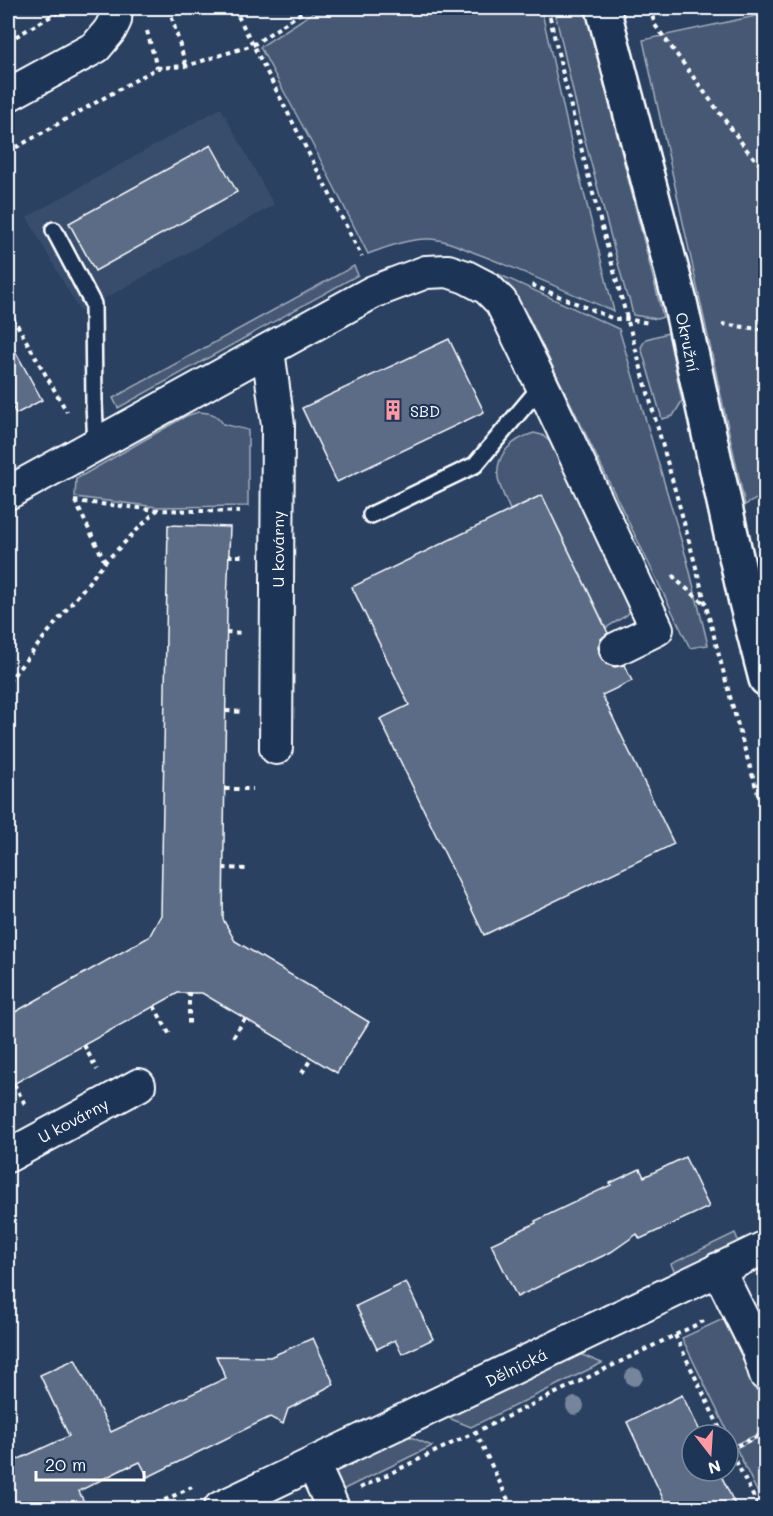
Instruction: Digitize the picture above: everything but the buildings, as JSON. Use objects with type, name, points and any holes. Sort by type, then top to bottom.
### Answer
[{"type":"street","points":[[8,96],[96,47],[110,30],[116,8]]},
{"type":"street","name":"Okružní","points":[[603,8],[680,302],[765,679]]},
{"type":"street","points":[[8,493],[373,292],[426,273],[448,271],[487,288],[501,302],[657,629],[616,649]]},
{"type":"street","name":"U kovárny","points":[[268,350],[278,425],[276,748]]},
{"type":"street","name":"U kovárny","points":[[8,1156],[139,1085]]},
{"type":"street","name":"Dělnická","points":[[220,1509],[765,1247]]},
{"type":"street","points":[[718,1269],[758,1350],[765,1375]]},
{"type":"street","points":[[314,1464],[333,1509]]},
{"type":"lane","points":[[54,230],[93,304],[96,444]]},
{"type":"lane","points":[[371,515],[475,465],[538,378]]},
{"type":"path","points":[[8,40],[65,8]]},
{"type":"path","points":[[169,8],[186,66]]},
{"type":"path","points":[[234,8],[362,257]]},
{"type":"path","points":[[8,152],[157,68],[186,66],[253,45],[308,8]]},
{"type":"path","points":[[548,8],[564,80],[627,319],[765,819]]},
{"type":"path","points":[[650,8],[655,25],[765,171]]},
{"type":"path","points":[[146,28],[157,68]]},
{"type":"path","points":[[530,284],[614,319],[627,319]]},
{"type":"path","points":[[8,312],[60,399]]},
{"type":"path","points":[[714,323],[765,330]]},
{"type":"path","points":[[105,562],[74,501],[157,510],[247,512]]},
{"type":"path","points":[[8,682],[105,562],[157,510]]},
{"type":"path","points":[[225,789],[254,789]]},
{"type":"path","points":[[223,868],[248,870]]},
{"type":"path","points":[[189,992],[189,1026]]},
{"type":"path","points":[[154,1006],[171,1037]]},
{"type":"path","points":[[233,1037],[245,1019]]},
{"type":"path","points":[[84,1045],[100,1076]]},
{"type":"path","points":[[302,1073],[312,1059]]},
{"type":"path","points":[[14,1083],[31,1115]]},
{"type":"path","points":[[359,1488],[711,1317]]},
{"type":"path","points":[[675,1335],[717,1423]]},
{"type":"path","points":[[475,1431],[512,1509]]},
{"type":"path","points":[[740,1443],[765,1433]]},
{"type":"path","points":[[740,1472],[759,1509]]},
{"type":"shaded area","points":[[320,8],[541,8],[572,146],[614,311],[443,241],[415,240],[368,254],[260,47]]},
{"type":"shaded area","points":[[554,8],[585,8],[663,317],[657,319],[633,315],[580,122]]},
{"type":"shaded area","points":[[765,14],[766,494],[745,505],[643,40]]},
{"type":"shaded area","points":[[221,108],[274,205],[80,312],[27,217]]},
{"type":"shaded area","points":[[354,266],[358,275],[118,408],[113,398]]},
{"type":"shaded area","points":[[485,268],[619,329],[687,560],[708,645],[690,648],[529,318],[508,291]]},
{"type":"shaded area","points":[[668,333],[682,401],[673,416],[662,419],[641,347],[646,339]]},
{"type":"shaded area","points":[[198,412],[213,414],[223,424],[248,430],[248,506],[157,507],[75,497],[76,479],[186,416]]},
{"type":"shaded area","points":[[534,433],[542,435],[555,446],[631,610],[606,628],[542,495],[510,510],[502,490],[498,478],[499,462],[507,449],[519,439]]},
{"type":"shaded area","points":[[735,1233],[740,1245],[676,1275],[671,1264]]},
{"type":"shaded area","points":[[723,1319],[765,1402],[765,1431],[740,1442],[740,1423],[723,1423],[682,1338]]},
{"type":"shaded area","points":[[570,1350],[602,1363],[471,1427],[438,1414]]},
{"type":"shaded area","points":[[399,1432],[432,1446],[336,1493],[334,1477],[340,1463]]},
{"type":"shaded area","points":[[765,1434],[766,1508],[740,1456],[740,1446]]},
{"type":"place","name":"SBD","points":[[393,410]]}]
